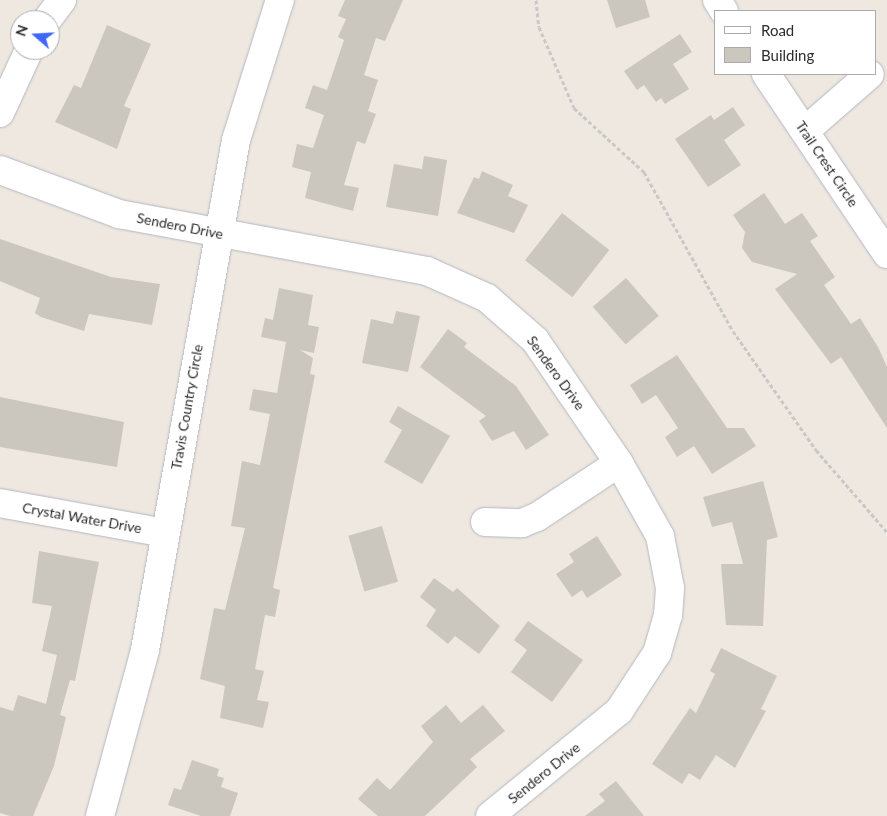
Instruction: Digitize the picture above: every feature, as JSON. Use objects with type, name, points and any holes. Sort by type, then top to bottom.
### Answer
[{"type":"street","name":"Travis Country Circle","points":[[100,816],[134,701],[217,233],[236,140],[280,0]]},
{"type":"street","points":[[877,68],[887,59]]},
{"type":"street","points":[[0,113],[24,60]]},
{"type":"street","name":"Trail Crest Circle","points":[[767,75],[887,254]]},
{"type":"street","points":[[805,131],[869,75]]},
{"type":"street","name":"Sendero Drive","points":[[0,170],[119,214],[427,271],[487,298],[534,340],[618,463],[662,545],[670,588],[664,635],[648,670],[619,711],[490,816]]},
{"type":"street","points":[[485,522],[522,523],[537,518],[618,463]]},
{"type":"street","name":"Crystal Water Drive","points":[[0,503],[165,532]]},
{"type":"path","points":[[536,0],[539,27],[574,108],[644,172],[733,331],[816,450],[887,532]]},
{"type":"building","points":[[345,0],[403,0],[385,41],[376,38],[364,75],[378,80],[368,111],[376,114],[365,144],[357,141],[344,185],[359,188],[353,211],[305,198],[311,172],[292,167],[297,144],[313,148],[324,115],[305,108],[313,85],[327,90],[344,40],[338,37],[346,19],[338,16]]},
{"type":"building","points":[[607,0],[645,0],[650,17],[616,28]]},
{"type":"building","points":[[107,25],[151,44],[124,106],[131,109],[117,149],[55,122],[74,85],[81,88]]},
{"type":"building","points":[[680,34],[692,52],[673,64],[689,89],[665,104],[661,98],[656,102],[644,85],[637,90],[624,71]]},
{"type":"building","points":[[733,107],[745,125],[724,140],[741,165],[708,187],[675,139],[711,115],[714,120]]},
{"type":"building","points":[[424,156],[447,160],[438,216],[386,207],[394,164],[422,169]]},
{"type":"building","points":[[482,171],[513,185],[508,196],[528,205],[514,233],[457,213],[474,177],[479,179]]},
{"type":"building","points":[[764,193],[785,224],[802,213],[818,236],[810,241],[835,277],[824,285],[851,324],[860,318],[878,347],[887,367],[887,428],[841,357],[831,364],[775,289],[797,274],[752,262],[742,248],[745,232],[733,215]]},
{"type":"building","points":[[562,213],[609,250],[572,297],[525,260]]},
{"type":"building","points":[[0,239],[111,277],[160,284],[152,325],[89,314],[84,331],[41,317],[35,313],[40,298],[0,281]]},
{"type":"building","points":[[626,278],[659,316],[626,345],[593,307]]},
{"type":"building","points":[[279,288],[313,295],[308,325],[319,327],[314,353],[300,350],[313,358],[310,374],[315,375],[273,588],[280,590],[275,617],[265,615],[255,669],[264,671],[257,700],[269,702],[263,728],[220,718],[225,686],[200,679],[214,608],[225,610],[245,528],[231,526],[242,461],[260,465],[270,414],[249,410],[253,389],[277,393],[286,342],[261,337],[265,318],[273,320]]},
{"type":"building","points":[[396,311],[420,316],[408,372],[362,363],[371,319],[393,324]]},
{"type":"building","points":[[448,329],[467,343],[464,347],[516,386],[549,435],[526,450],[514,431],[492,441],[479,421],[486,416],[420,367]]},
{"type":"building","points":[[677,355],[727,428],[744,428],[756,446],[712,474],[694,446],[677,457],[665,437],[678,428],[656,395],[642,404],[630,385]]},
{"type":"building","points":[[0,397],[124,422],[117,467],[0,447]]},
{"type":"building","points":[[398,406],[450,436],[422,484],[384,462],[402,430],[389,422]]},
{"type":"building","points":[[763,481],[778,537],[767,540],[763,626],[726,625],[721,564],[743,564],[732,522],[712,527],[703,497]]},
{"type":"building","points":[[382,526],[398,582],[364,591],[348,536]]},
{"type":"building","points":[[597,536],[622,575],[587,598],[582,590],[572,597],[556,574],[574,562],[569,554]]},
{"type":"building","points":[[39,551],[99,562],[75,681],[70,680],[60,715],[66,717],[54,766],[33,816],[10,816],[0,813],[0,707],[13,711],[18,695],[46,704],[57,655],[42,651],[52,606],[32,603]]},
{"type":"building","points":[[434,578],[453,592],[457,588],[500,626],[479,654],[455,636],[448,644],[426,626],[436,610],[420,597]]},
{"type":"building","points":[[528,621],[583,660],[552,702],[511,672],[527,650],[514,640]]},
{"type":"building","points":[[721,648],[777,676],[761,709],[766,711],[735,768],[716,755],[700,780],[689,773],[682,784],[652,764],[690,708],[696,713],[715,674],[710,671]]},
{"type":"building","points":[[446,705],[461,723],[483,705],[505,731],[470,759],[477,767],[425,816],[378,816],[358,799],[377,778],[390,790],[433,742],[421,726]]},
{"type":"building","points":[[192,760],[219,769],[217,776],[224,778],[221,787],[238,793],[230,816],[201,816],[168,805],[174,788],[181,790]]},
{"type":"building","points":[[616,781],[644,816],[585,816],[605,801],[599,794]]}]
